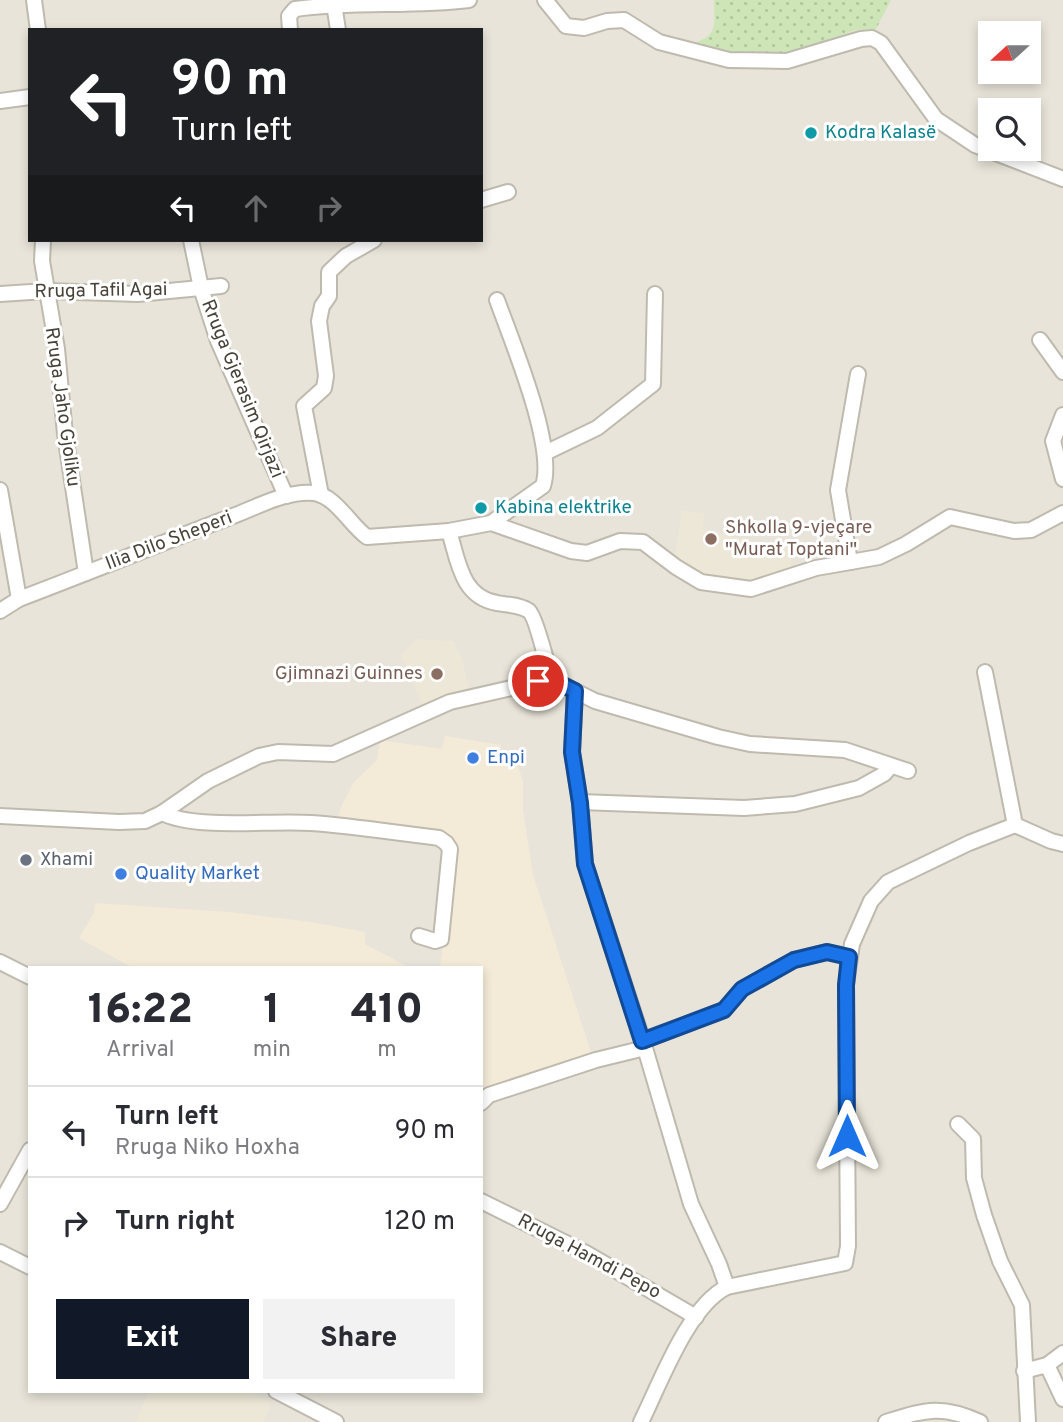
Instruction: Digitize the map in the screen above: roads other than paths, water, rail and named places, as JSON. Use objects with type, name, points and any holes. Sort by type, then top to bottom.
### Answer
[{"type":"street","points":[[34,0],[38,28]]},
{"type":"street","points":[[290,28],[289,16],[295,9],[334,4],[470,0]]},
{"type":"street","points":[[545,0],[566,26],[584,27],[624,20],[659,42],[729,60],[787,61],[872,38],[881,43],[936,119],[975,145],[1063,179]]},
{"type":"street","points":[[334,4],[338,28]]},
{"type":"street","points":[[0,101],[28,97]]},
{"type":"street","points":[[483,199],[508,192]]},
{"type":"street","name":"Rruga Jaho Gjoliku","points":[[43,242],[46,291],[57,349],[65,435],[86,573]]},
{"type":"street","name":"Rruga Gjerasim Qirjazi","points":[[191,242],[201,288],[218,341],[286,496]]},
{"type":"street","points":[[370,242],[346,256],[329,272],[329,296],[322,306],[319,321],[326,376],[324,388],[304,406],[321,495],[367,537],[449,531],[491,523],[542,486],[546,477],[545,453],[517,355],[497,300]]},
{"type":"street","name":"Rruga Tafil Agai","points":[[0,294],[46,291],[138,295],[221,286]]},
{"type":"street","points":[[545,453],[597,428],[653,384],[655,294]]},
{"type":"street","points":[[1040,340],[1063,372]]},
{"type":"street","points":[[850,562],[838,490],[858,374]]},
{"type":"street","points":[[1063,415],[1053,441],[1063,480]]},
{"type":"street","points":[[0,490],[19,599]]},
{"type":"street","name":"Ilia Dilo Sheperi","points":[[0,611],[19,599],[286,496],[301,493],[321,495]]},
{"type":"street","points":[[491,523],[571,551],[587,553],[620,541],[643,542],[701,582],[751,589],[816,568],[879,557],[950,517],[1014,531],[1031,530],[1063,513]]},
{"type":"street","points":[[449,531],[464,581],[470,590],[488,601],[523,607],[533,615],[551,679]]},
{"type":"street","points":[[985,672],[1016,825]]},
{"type":"street","points":[[0,816],[145,821],[162,813],[208,781],[259,756],[278,752],[333,754],[450,702],[551,679],[595,701],[718,737],[750,744],[845,750],[908,771]]},
{"type":"street","points":[[575,691],[572,752],[585,864],[644,1044],[691,1204],[727,1287]]},
{"type":"street","points":[[580,803],[744,808],[795,804],[859,788],[884,774],[891,766]]},
{"type":"street","points":[[162,813],[192,821],[310,823],[439,838],[450,849],[441,939],[435,942],[419,936]]},
{"type":"street","points":[[641,1422],[696,1317],[710,1298],[727,1287],[845,1263],[848,1246],[846,985],[852,944],[872,901],[888,882],[968,843],[1016,825],[1063,844]]},
{"type":"street","points":[[483,1101],[489,1096],[644,1044],[724,1010],[742,989],[794,960],[827,952],[849,957]]},
{"type":"street","points":[[0,962],[28,976]]},
{"type":"street","points":[[958,1124],[973,1139],[975,1178],[984,1215],[1000,1261],[1022,1305],[1028,1422]]},
{"type":"street","points":[[0,1204],[28,1154]]},
{"type":"street","name":"Rruga Hamdi Pepo","points":[[483,1202],[586,1253],[696,1317]]},
{"type":"street","points":[[0,1252],[28,1266]]},
{"type":"street","points":[[1024,1371],[1047,1365],[1063,1353]]},
{"type":"street","points":[[1047,1365],[1063,1399]]},
{"type":"street","points":[[280,1393],[336,1422]]},
{"type":"street","points":[[886,1422],[928,1410],[957,1411],[980,1422]]},
{"type":"place","name":"Kodra Kalasë","points":[[811,133]]},
{"type":"place","name":"Kabina elektrike","points":[[481,508]]},
{"type":"place","name":"Shkolla 9-vjeçare \"Murat Toptani\"","points":[[711,539]]},
{"type":"place","name":"Gjimnazi Guinnes","points":[[437,674]]},
{"type":"place","name":"Enpi","points":[[473,758]]},
{"type":"place","name":"Xhami","points":[[26,860]]},
{"type":"place","name":"Quality Market","points":[[121,874]]}]
